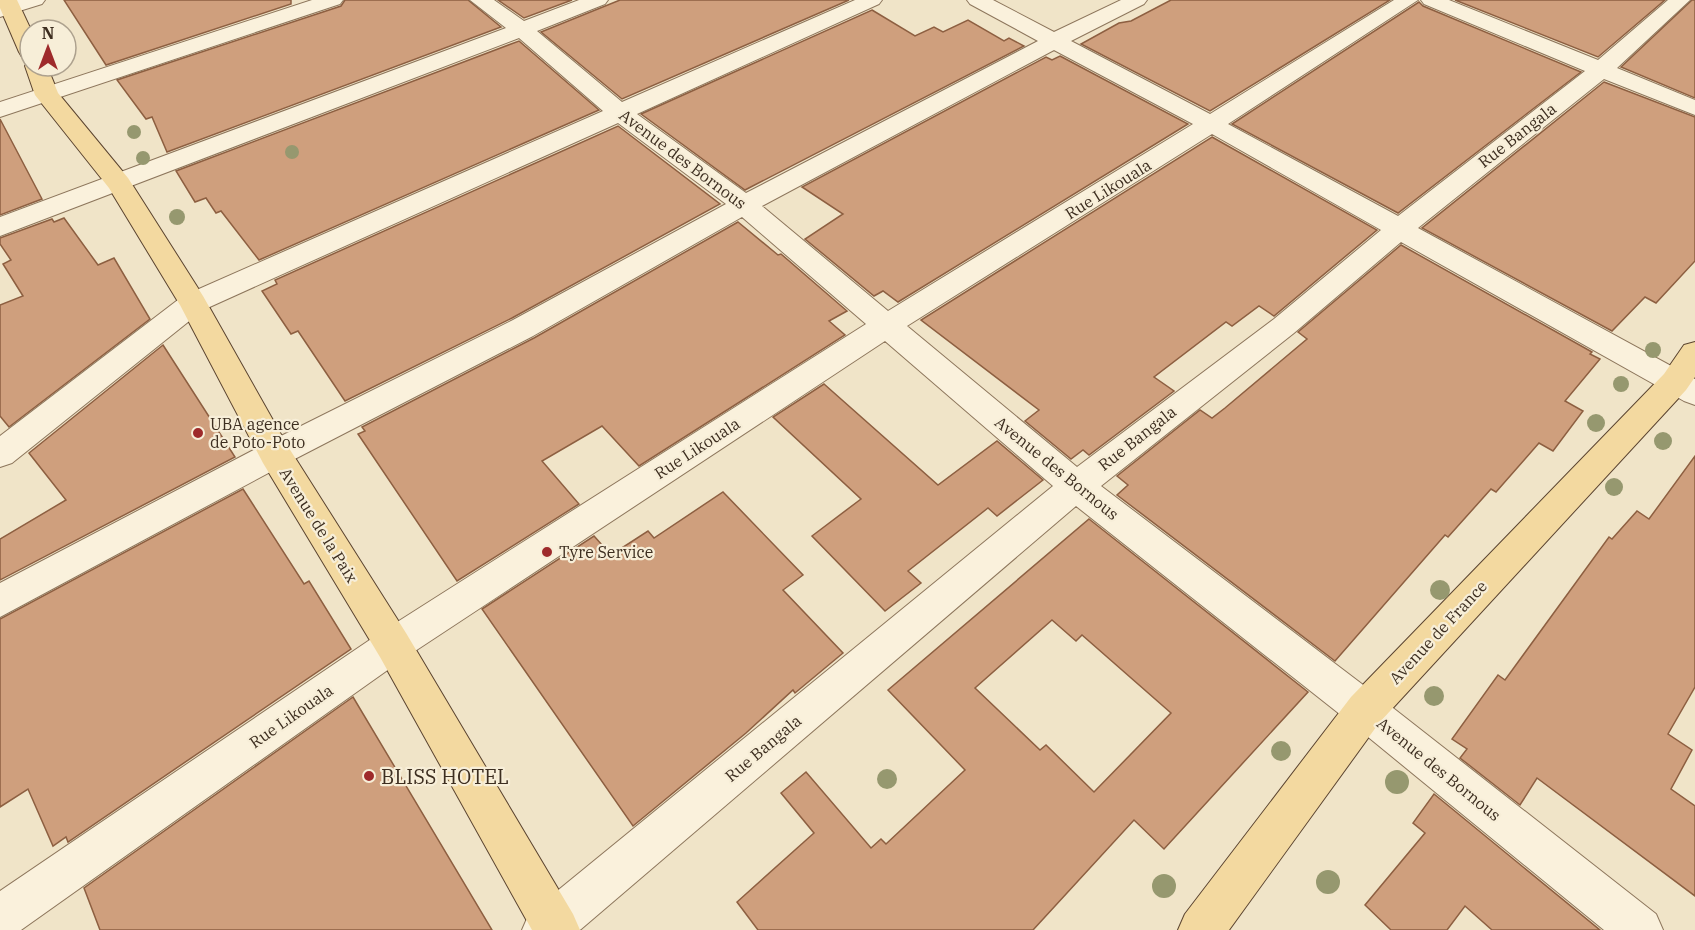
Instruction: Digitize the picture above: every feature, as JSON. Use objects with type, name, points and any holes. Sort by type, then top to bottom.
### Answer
[{"type":"main road","points":[[6,6],[18,29]]},
{"type":"main road","name":"Avenue de la Paix","points":[[41,80],[119,184],[193,303],[275,454],[393,645],[552,928]]},
{"type":"main road","name":"Avenue de France","points":[[1201,930],[1365,710],[1688,376]]},
{"type":"street","points":[[6,6],[35,0]]},
{"type":"street","points":[[0,110],[41,80],[333,0]]},
{"type":"street","name":"Avenue des Bornous","points":[[480,0],[521,29],[618,111],[744,205],[1076,486],[1365,710],[1641,930]]},
{"type":"street","points":[[0,227],[119,184],[598,0]]},
{"type":"street","points":[[0,454],[193,303],[423,202],[618,111],[872,0]]},
{"type":"street","points":[[977,0],[1211,124],[1398,230],[1688,376]]},
{"type":"street","points":[[0,601],[275,454],[523,328],[744,205],[1097,0]]},
{"type":"street","points":[[1042,34],[1137,0]]},
{"type":"street","name":"Rue Likouala","points":[[0,918],[393,645],[885,326],[1408,0]]},
{"type":"street","points":[[1431,0],[1695,108]]},
{"type":"street","name":"Rue Bangala","points":[[552,928],[1076,486],[1284,326],[1398,230],[1601,70],[1680,0]]},
{"type":"building","points":[[64,0],[291,0],[291,4],[106,65],[78,22],[78,18],[76,18]]},
{"type":"building","points":[[345,0],[468,0],[501,27],[167,152],[152,117],[146,119],[117,80],[341,6]]},
{"type":"building","points":[[498,0],[572,0],[524,18]]},
{"type":"building","points":[[620,0],[849,0],[622,99],[541,32]]},
{"type":"building","points":[[1171,0],[1390,0],[1210,111],[1081,44],[1119,23],[1131,21]]},
{"type":"building","points":[[1455,0],[1665,0],[1598,57]]},
{"type":"building","points":[[1692,0],[1695,0],[1695,98],[1621,67]]},
{"type":"building","points":[[1419,2],[1423,6],[1581,72],[1398,213],[1232,124]]},
{"type":"building","points":[[872,10],[915,36],[934,27],[943,32],[968,20],[1004,41],[1009,38],[1024,46],[745,190],[641,114]]},
{"type":"building","points":[[519,41],[599,110],[259,260],[221,211],[216,213],[206,198],[195,202],[176,171]]},
{"type":"building","points":[[1060,56],[1188,124],[898,302],[883,291],[874,296],[805,239],[843,214],[802,187],[1046,57],[1052,60]]},
{"type":"building","points":[[1604,82],[1695,117],[1695,261],[1656,303],[1645,297],[1612,331],[1422,228]]},
{"type":"building","points":[[0,119],[42,199],[0,215]]},
{"type":"building","points":[[618,126],[720,204],[512,318],[345,401],[298,331],[291,334],[262,291],[277,284],[275,280]]},
{"type":"building","points":[[1212,137],[1377,230],[1274,316],[1259,306],[1232,326],[1226,322],[1154,377],[1174,391],[1089,455],[1083,450],[1071,459],[1025,421],[1039,410],[921,320]]},
{"type":"building","points":[[64,218],[98,265],[114,258],[150,319],[9,427],[0,416],[0,305],[23,296],[3,264],[11,260],[0,244],[0,238],[52,219],[54,222]]},
{"type":"building","points":[[738,222],[778,255],[781,254],[847,311],[829,321],[845,335],[639,466],[602,426],[542,461],[579,504],[457,581],[358,434],[365,431],[362,427],[534,338]]},
{"type":"building","points":[[1401,245],[1592,352],[1590,354],[1600,359],[1565,401],[1583,411],[1553,451],[1539,443],[1496,492],[1491,489],[1448,537],[1445,535],[1335,661],[1117,495],[1128,485],[1117,476],[1200,410],[1212,418],[1225,408],[1307,339],[1298,332]]},
{"type":"building","points":[[163,345],[235,457],[0,580],[0,539],[66,500],[29,453]]},
{"type":"building","points":[[824,384],[938,485],[997,441],[1043,480],[997,516],[988,508],[908,571],[921,583],[885,611],[812,536],[861,499],[773,417]]},
{"type":"building","points":[[1695,456],[1695,687],[1668,734],[1692,750],[1671,789],[1695,806],[1695,896],[1537,778],[1520,805],[1460,758],[1467,749],[1452,739],[1498,675],[1505,680],[1609,537],[1612,539],[1637,511],[1649,519]]},
{"type":"building","points":[[243,489],[304,584],[309,581],[351,649],[68,842],[66,837],[53,846],[28,789],[0,807],[0,619]]},
{"type":"building","points":[[723,492],[803,575],[783,590],[843,653],[795,693],[793,690],[746,733],[633,826],[482,609],[594,536],[611,555],[648,531],[654,538]]},
{"type":"building","points":[[1089,519],[1308,692],[1164,849],[1134,820],[1033,930],[758,930],[737,902],[814,833],[781,793],[806,772],[871,848],[881,839],[886,844],[965,770],[888,690]],"holes":[[[1052,620],[1076,641],[1082,635],[1171,713],[1094,792],[1046,745],[1040,750],[975,688]]]},
{"type":"building","points":[[353,697],[492,930],[100,930],[84,888]]},
{"type":"building","points":[[1434,794],[1600,930],[1492,930],[1465,906],[1447,930],[1391,930],[1365,905],[1425,833],[1413,823]]},
{"type":"place","name":"UBA agence de Poto-Poto","points":[[198,433]]},
{"type":"place","name":"Tyre Service","points":[[547,552]]},
{"type":"place","name":"BLISS HOTEL","points":[[369,776]]}]
